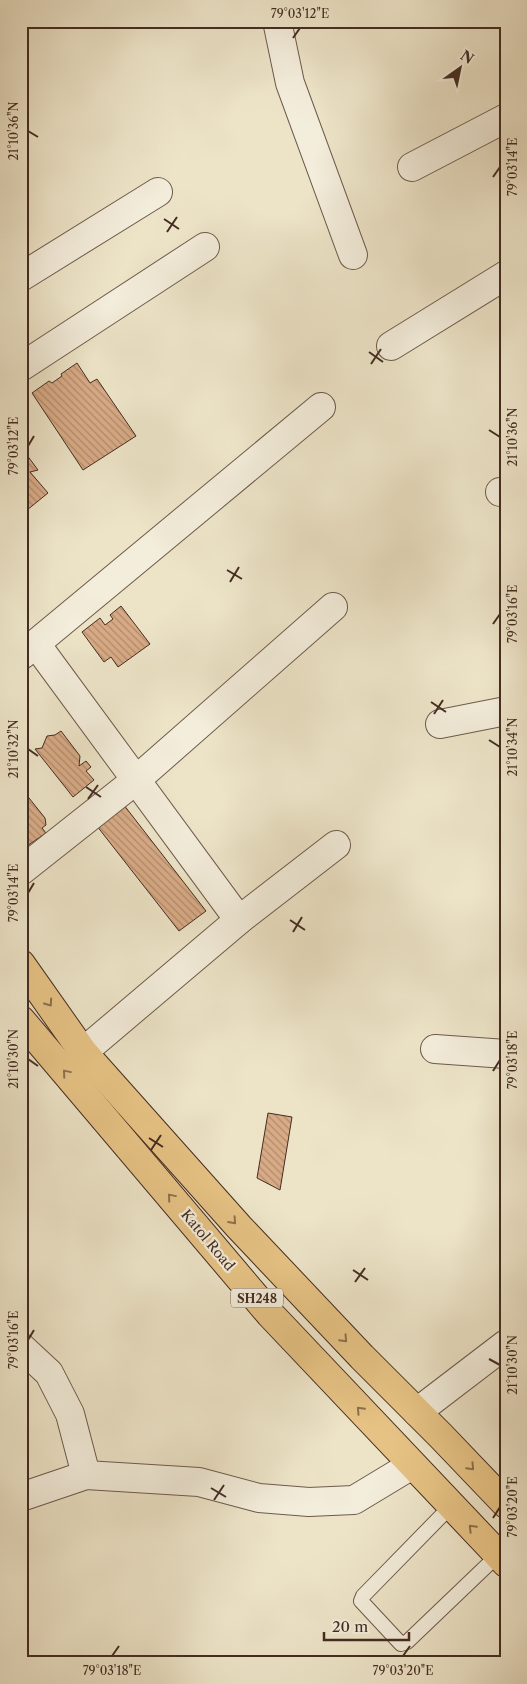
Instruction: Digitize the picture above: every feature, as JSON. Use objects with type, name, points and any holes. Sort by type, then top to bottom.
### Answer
[{"type":"main road","name":"SH248","points":[[21,964],[83,1052],[238,1227],[506,1504]]},
{"type":"main road","name":"Katol Road","points":[[21,1020],[270,1314],[502,1559]]},
{"type":"main road","points":[[412,1465],[441,1436]]},
{"type":"street","points":[[277,21],[290,83],[353,255]]},
{"type":"street","points":[[412,167],[506,118]]},
{"type":"street","points":[[21,277],[158,192]]},
{"type":"street","points":[[21,367],[205,247]]},
{"type":"street","points":[[391,346],[506,275]]},
{"type":"street","points":[[239,920],[136,780],[29,650],[321,407]]},
{"type":"street","points":[[21,871],[136,780],[333,607]]},
{"type":"street","points":[[440,724],[506,711]]},
{"type":"street","points":[[83,1052],[239,920],[336,845]]},
{"type":"street","points":[[434,1049],[506,1054]]},
{"type":"street","points":[[417,1412],[506,1344]]},
{"type":"street","points":[[21,1347],[49,1373],[66,1406],[70,1414],[86,1475]]},
{"type":"street","points":[[21,1497],[86,1475],[199,1482],[259,1498],[309,1502],[354,1500],[412,1465]]},
{"type":"lane","points":[[451,1506],[363,1596],[361,1601],[401,1644],[407,1642],[502,1559]]},
{"type":"building","points":[[77,363],[90,383],[97,379],[136,436],[83,470],[32,393],[49,381],[52,383]]},
{"type":"building","points":[[21,447],[38,470],[30,472],[48,493],[27,510],[21,502]]},
{"type":"building","points":[[121,606],[150,644],[118,667],[111,657],[104,662],[82,632],[100,618],[105,625],[113,619],[110,615]]},
{"type":"building","points":[[61,731],[80,756],[79,766],[86,761],[91,767],[86,771],[94,780],[73,797],[35,749],[42,748],[47,736],[55,735]]},
{"type":"building","points":[[21,788],[45,818],[46,825],[42,828],[46,833],[21,850]]},
{"type":"building","points":[[120,800],[206,911],[179,931],[93,821]]},
{"type":"building","points":[[268,1113],[292,1117],[280,1190],[257,1178]]}]
